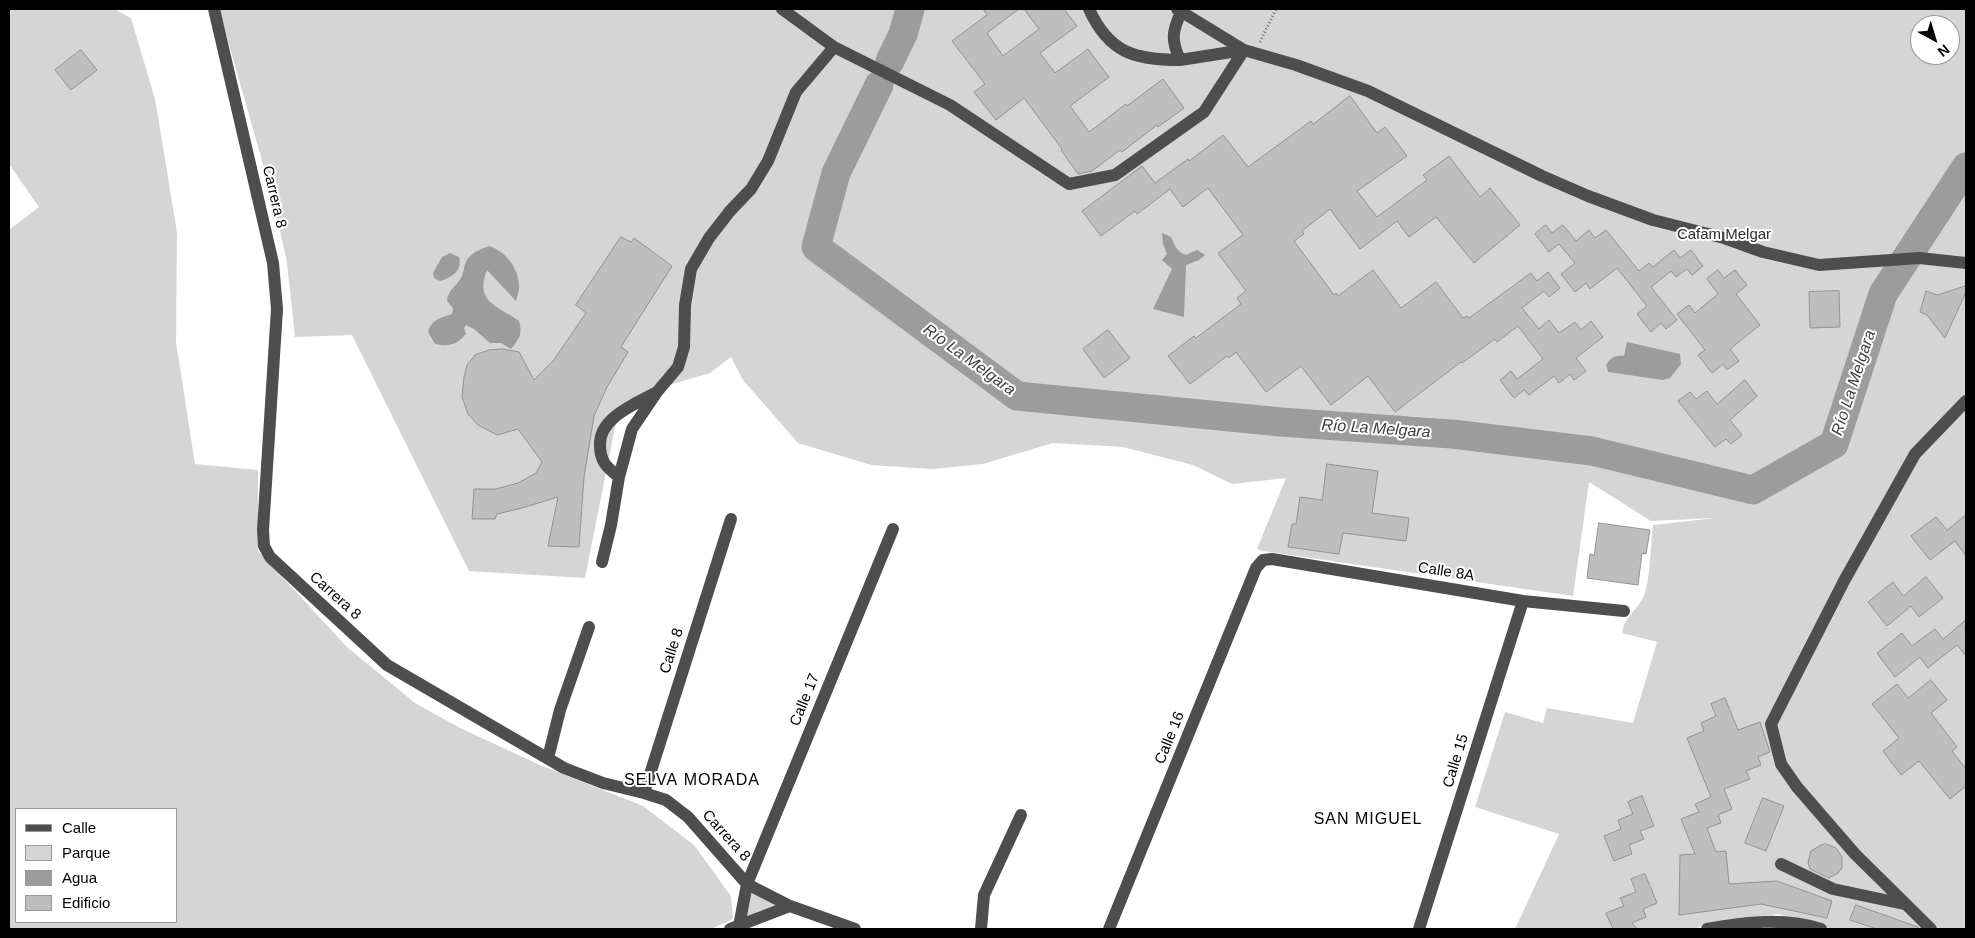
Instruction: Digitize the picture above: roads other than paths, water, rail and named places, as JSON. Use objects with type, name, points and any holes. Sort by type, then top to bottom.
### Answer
[{"type":"street","name":"Carrera 8","points":[[214,9],[272,263],[277,309],[263,530],[264,546],[270,557],[286,574],[387,665],[564,768],[603,784],[666,800],[688,817],[747,884],[790,906],[855,929]]},
{"type":"street","points":[[782,9],[834,47],[950,105],[1069,184],[1115,175],[1204,112],[1249,52]]},
{"type":"street","points":[[1089,9],[1096,24],[1118,48],[1136,57],[1157,60],[1180,60],[1249,52]]},
{"type":"street","points":[[1180,60],[1173,43],[1179,11],[1249,52],[1296,65],[1368,91],[1542,176],[1588,196],[1653,220],[1724,238],[1763,252],[1819,265],[1919,258],[1966,263]]},
{"type":"street","points":[[602,562],[611,525],[619,477],[632,429],[657,392],[678,367],[684,348],[685,305],[691,269],[709,238],[730,211],[750,190],[768,161],[796,92],[834,47]]},
{"type":"street","points":[[619,477],[604,465],[600,454],[600,436],[608,423],[629,407],[657,392]]},
{"type":"street","points":[[1931,929],[1856,854],[1797,787],[1781,764],[1771,724],[1844,581],[1915,454],[1966,401]]},
{"type":"street","name":"Calle 8","points":[[644,793],[731,519]]},
{"type":"street","name":"Calle 17","points":[[734,928],[747,884],[893,529]]},
{"type":"street","name":"Calle 8A","points":[[1263,560],[1272,559],[1523,601],[1624,611]]},
{"type":"street","name":"Calle 16","points":[[1109,929],[1256,568],[1263,560]]},
{"type":"street","name":"Calle 15","points":[[1419,929],[1523,601]]},
{"type":"street","points":[[548,758],[560,710],[589,626]]},
{"type":"street","points":[[981,929],[984,895],[1021,815]]},
{"type":"street","points":[[1781,864],[1833,889],[1904,904]]},
{"type":"street","points":[[734,928],[790,906]]},
{"type":"street","points":[[1707,929],[1767,921],[1812,926],[1821,929]]},
{"type":"water","points":[[1162,233],[1171,237],[1183,254],[1186,255],[1197,250],[1205,255],[1199,260],[1186,265],[1184,317],[1153,309],[1172,269],[1162,260],[1167,254],[1163,244]]},
{"type":"water","points":[[489,246],[495,248],[510,261],[518,278],[519,291],[516,301],[487,270],[484,289],[490,302],[519,321],[521,329],[518,339],[511,349],[501,343],[490,343],[474,329],[466,325],[464,328],[466,334],[456,343],[449,345],[435,344],[428,332],[432,324],[437,320],[452,314],[453,308],[447,301],[448,295],[461,279],[466,262],[473,254]]},
{"type":"water","points":[[450,253],[459,257],[458,270],[452,276],[440,281],[434,278],[433,273],[442,257]]},
{"type":"water","points":[[1627,342],[1680,354],[1681,364],[1670,378],[1663,380],[1608,372],[1606,365],[1613,358],[1624,356]]},
{"type":"waterway","name":"Río La Melgara","points":[[890,61],[903,34],[910,9]]},
{"type":"waterway","name":"Río La Melgara","points":[[879,85],[836,173],[816,247],[1017,396],[1281,422],[1452,434],[1592,451],[1753,490],[1834,444],[1883,294],[1966,167]]},
{"type":"district","name":"SELVA MORADA","points":[[692,781]]},
{"type":"district","name":"SAN MIGUEL","points":[[1368,820]]},
{"type":"park label","name":"Cafam Melgar","points":[[1724,235]]}]
